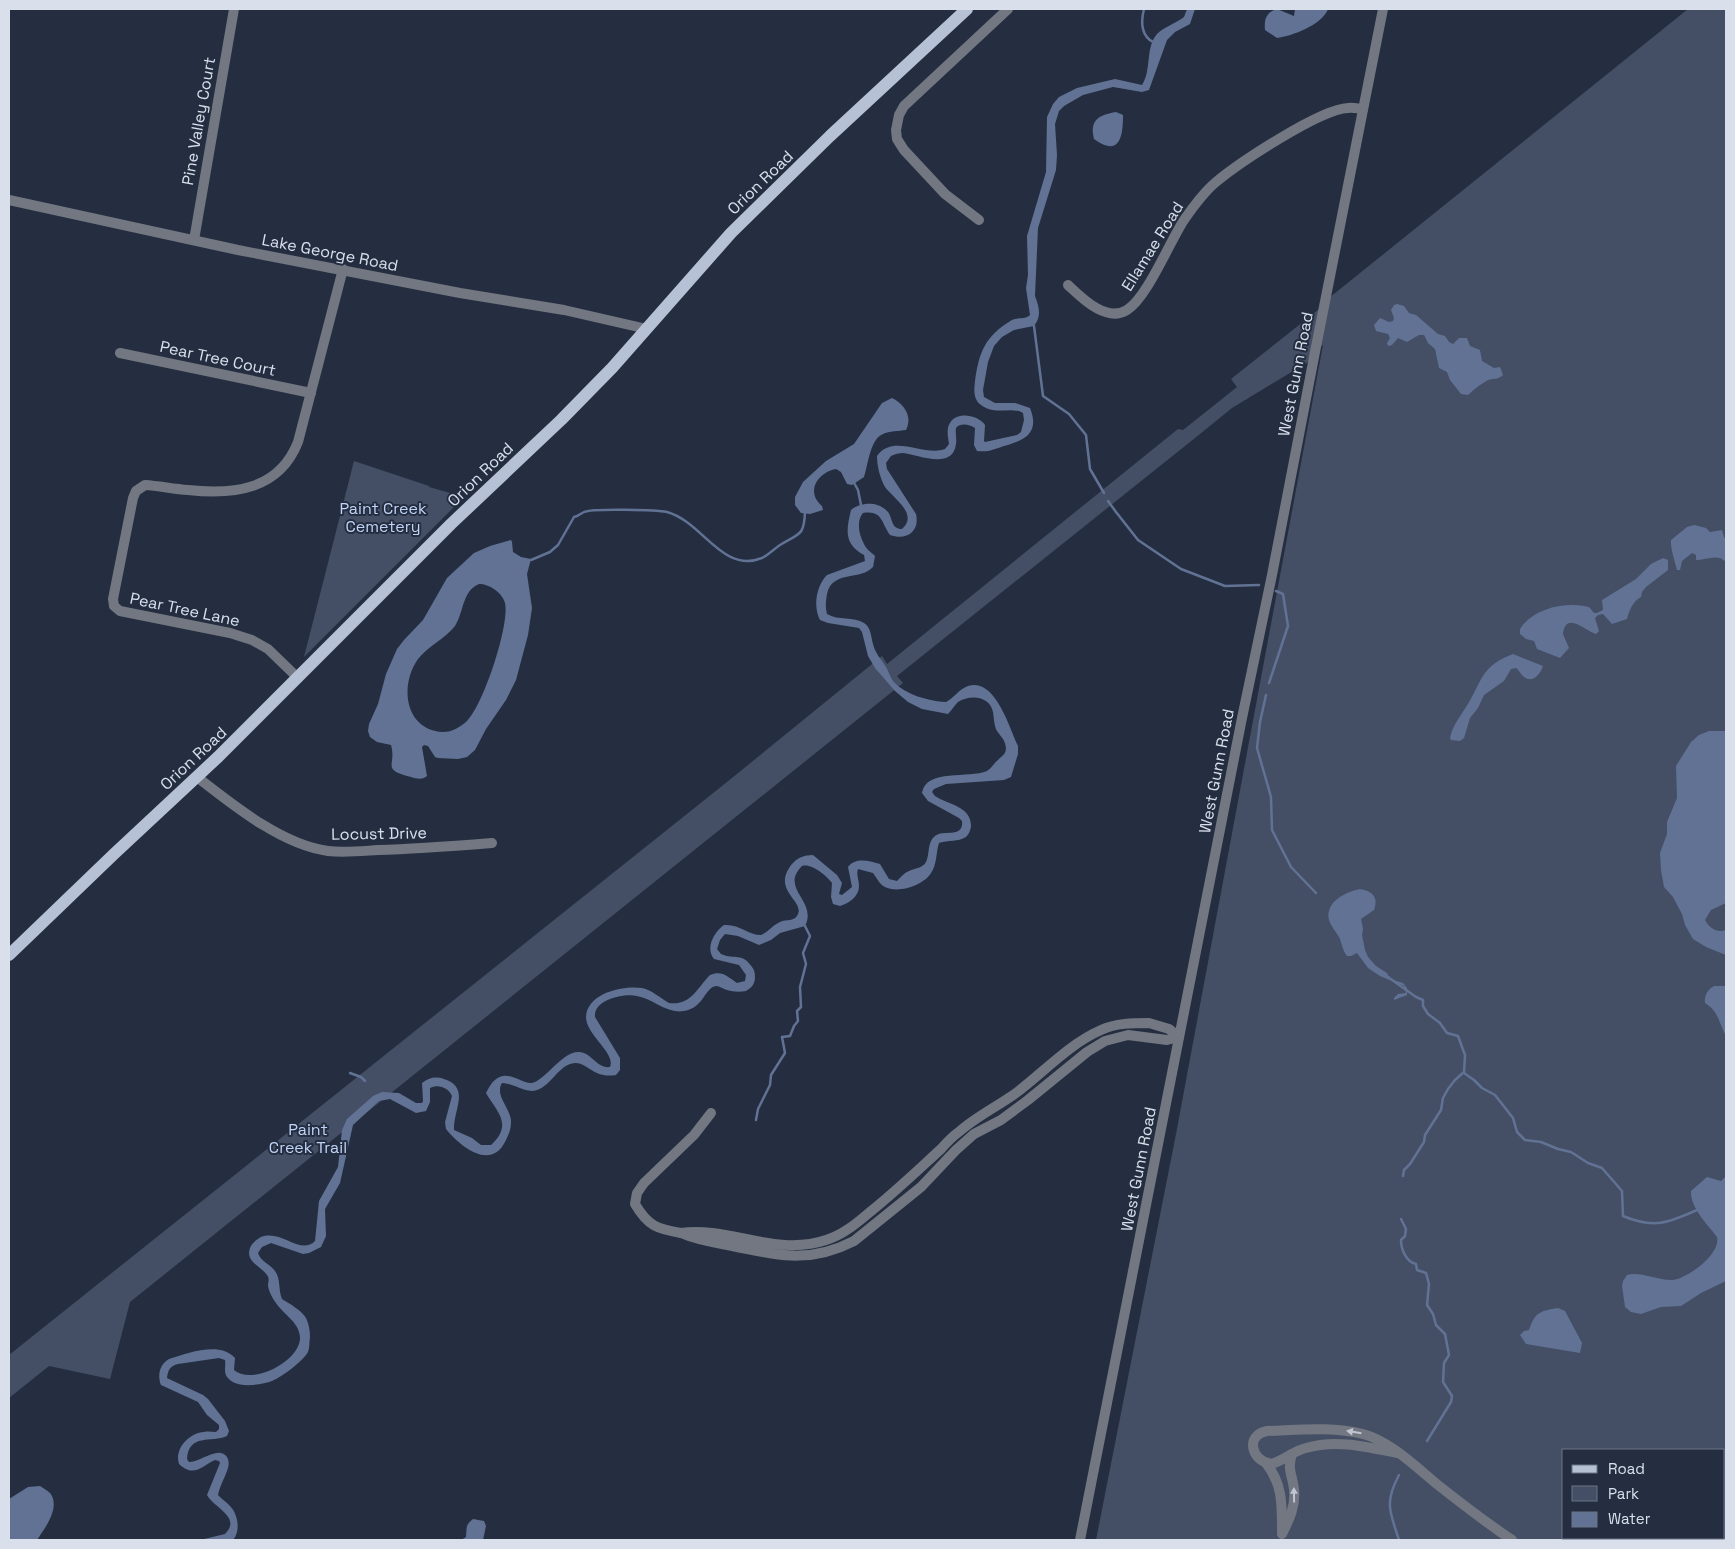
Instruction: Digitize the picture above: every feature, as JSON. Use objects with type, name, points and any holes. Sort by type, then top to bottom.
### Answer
[{"type":"main road","name":"Orion Road","points":[[9,955],[197,777],[451,524],[574,407],[612,368],[731,233],[830,136],[967,9]]},
{"type":"street","name":"Pine Valley Court","points":[[194,240],[203,179],[234,9]]},
{"type":"street","points":[[979,220],[946,194],[904,150],[897,139],[896,130],[904,106],[1008,9]]},
{"type":"street","name":"West Gunn Road","points":[[1080,1540],[1383,9]]},
{"type":"street","name":"Ellamae Road","points":[[1068,285],[1086,302],[1101,311],[1117,313],[1127,310],[1146,286],[1184,220],[1215,182],[1316,117],[1347,108],[1363,109]]},
{"type":"street","name":"Lake George Road","points":[[9,200],[194,240],[469,294],[564,310],[647,329]]},
{"type":"street","name":"Pear Tree Lane","points":[[298,678],[268,649],[252,640],[230,633],[120,611],[114,606],[113,599],[136,491],[145,485],[222,492],[241,490],[262,483],[274,475],[293,454],[298,442],[343,269]]},
{"type":"street","name":"Pear Tree Court","points":[[120,353],[311,392]]},
{"type":"street","name":"Locust Drive","points":[[197,777],[241,811],[279,834],[309,846],[328,851],[405,849],[492,843]]},
{"type":"street","points":[[681,1233],[697,1230],[760,1243],[791,1245],[827,1240],[850,1228],[898,1189],[961,1130],[1012,1096],[1041,1074],[1071,1047],[1101,1030],[1121,1024],[1149,1023],[1169,1029],[1179,1037]]},
{"type":"street","points":[[1128,1024],[1128,1035]]},
{"type":"street","points":[[711,1113],[694,1135],[644,1183],[637,1193],[635,1204],[648,1222],[661,1229],[681,1233],[695,1239],[796,1257],[816,1255],[842,1247],[857,1239],[921,1187],[974,1134],[1001,1120],[1087,1052],[1105,1042],[1128,1035],[1167,1040],[1179,1037]]},
{"type":"street","points":[[978,1118],[984,1129]]},
{"type":"street","points":[[850,1228],[857,1239]]},
{"type":"street","points":[[1281,1537],[1280,1488],[1274,1474],[1266,1463],[1254,1453],[1253,1444],[1256,1436],[1267,1430],[1328,1429],[1353,1432],[1379,1440],[1413,1463],[1512,1540]]},
{"type":"street","points":[[1266,1463],[1276,1463],[1306,1447],[1336,1444],[1351,1444],[1397,1453]]},
{"type":"street","points":[[1281,1537],[1294,1506],[1294,1486],[1290,1468],[1292,1454]]},
{"type":"green space","name":"Paint Creek Trail","points":[[1688,9],[1726,9],[1726,1540],[1096,1540],[1176,1134],[1323,345],[1314,352],[1313,359],[1232,408],[897,676],[903,683],[130,1302],[110,1379],[49,1366],[9,1398],[9,1355],[882,656],[887,664],[1178,429],[1183,430],[1237,387],[1231,379],[1323,306],[1324,302]]},
{"type":"green space","name":"Paint Creek Cemetery","points":[[354,461],[464,497],[304,657]]},
{"type":"water","points":[[1187,9],[1195,9],[1190,24],[1175,32],[1167,40],[1149,90],[1142,92],[1113,87],[1083,95],[1059,111],[1055,124],[1056,170],[1038,228],[1035,296],[1039,308],[1038,319],[1034,326],[1014,330],[1002,337],[994,346],[988,362],[983,390],[984,397],[995,403],[1015,403],[1030,408],[1033,424],[1029,434],[1018,441],[991,450],[977,451],[974,445],[975,428],[962,425],[956,428],[956,444],[953,452],[948,457],[933,459],[903,453],[891,456],[886,463],[887,469],[916,514],[917,520],[914,530],[902,537],[890,535],[878,515],[863,513],[859,520],[860,532],[865,546],[875,556],[873,567],[861,574],[834,582],[827,594],[827,614],[860,621],[866,625],[874,647],[893,681],[904,690],[925,699],[946,702],[968,686],[978,685],[986,689],[1000,706],[1018,746],[1018,754],[1011,777],[1004,780],[946,784],[934,789],[932,792],[935,796],[958,807],[968,815],[971,827],[968,835],[963,839],[939,843],[933,870],[928,877],[917,885],[903,889],[890,889],[881,884],[873,873],[858,869],[859,890],[850,901],[840,906],[833,904],[831,897],[832,883],[814,868],[802,866],[796,874],[795,882],[796,888],[807,909],[808,917],[805,926],[780,933],[771,940],[759,945],[738,936],[725,934],[720,940],[717,949],[721,954],[745,959],[754,970],[754,983],[746,991],[726,990],[719,986],[712,987],[696,1006],[684,1011],[671,1010],[631,995],[617,997],[604,1002],[596,1011],[595,1017],[620,1058],[620,1070],[616,1075],[608,1076],[575,1063],[564,1067],[547,1084],[537,1090],[528,1091],[502,1083],[500,1093],[511,1118],[511,1126],[505,1142],[499,1150],[491,1155],[475,1153],[459,1142],[446,1129],[445,1122],[452,1096],[448,1090],[439,1086],[430,1088],[430,1102],[426,1111],[416,1113],[390,1099],[379,1101],[353,1125],[340,1183],[325,1209],[326,1236],[321,1247],[303,1254],[271,1243],[262,1247],[258,1253],[261,1259],[277,1274],[282,1299],[306,1318],[310,1337],[308,1352],[302,1360],[276,1379],[255,1385],[237,1384],[228,1378],[225,1360],[219,1358],[178,1364],[171,1367],[168,1373],[167,1378],[208,1399],[225,1421],[229,1431],[227,1436],[221,1438],[196,1442],[192,1445],[187,1459],[189,1462],[193,1462],[219,1453],[227,1457],[228,1467],[218,1495],[233,1509],[238,1523],[237,1532],[233,1540],[200,1540],[225,1534],[229,1528],[229,1518],[207,1495],[220,1463],[215,1460],[198,1470],[189,1470],[179,1464],[178,1458],[181,1448],[188,1439],[198,1433],[216,1432],[219,1429],[219,1425],[207,1415],[198,1402],[161,1385],[160,1370],[169,1359],[213,1349],[229,1353],[235,1358],[234,1370],[242,1374],[252,1375],[274,1368],[293,1355],[300,1337],[297,1327],[272,1297],[268,1286],[268,1276],[250,1257],[250,1248],[258,1239],[269,1235],[303,1246],[315,1241],[319,1201],[338,1167],[342,1130],[347,1119],[373,1096],[382,1092],[399,1093],[416,1103],[422,1103],[422,1083],[432,1078],[441,1078],[452,1083],[457,1088],[459,1094],[454,1130],[472,1138],[481,1145],[491,1145],[498,1137],[502,1124],[498,1112],[486,1093],[495,1080],[506,1076],[526,1082],[535,1082],[562,1059],[579,1052],[587,1055],[601,1066],[610,1067],[609,1056],[587,1024],[588,1009],[599,996],[607,992],[634,987],[653,992],[669,1003],[677,1003],[683,1002],[693,995],[710,975],[718,973],[737,983],[745,981],[746,975],[739,965],[714,959],[710,950],[712,940],[724,925],[735,926],[756,935],[761,935],[777,923],[797,917],[799,909],[786,888],[785,881],[786,873],[796,860],[804,856],[813,855],[837,875],[842,883],[839,894],[842,895],[852,887],[848,867],[851,864],[862,861],[880,864],[889,879],[897,881],[906,873],[925,864],[931,841],[935,836],[956,832],[962,827],[962,821],[959,818],[928,801],[922,793],[925,785],[931,780],[940,777],[987,771],[1004,755],[1006,750],[1004,740],[996,729],[991,707],[984,700],[974,697],[958,702],[948,714],[922,709],[908,702],[895,691],[875,668],[868,656],[862,632],[859,628],[820,620],[816,603],[818,591],[827,575],[865,561],[864,555],[857,551],[848,536],[851,510],[864,504],[875,504],[888,512],[898,529],[902,529],[906,523],[908,518],[903,506],[885,487],[880,476],[877,456],[884,449],[891,446],[900,446],[937,451],[945,449],[949,444],[948,428],[950,423],[953,419],[962,416],[973,417],[985,425],[985,442],[1017,435],[1021,432],[1024,420],[1023,413],[1013,410],[997,411],[981,405],[975,394],[975,384],[981,353],[989,339],[995,332],[1012,320],[1030,315],[1026,288],[1028,275],[1027,236],[1046,172],[1047,117],[1053,104],[1059,97],[1077,88],[1115,79],[1142,85],[1147,73],[1153,40],[1157,34],[1184,17]]},
{"type":"water","points":[[1277,9],[1294,16],[1295,9],[1328,9],[1320,20],[1306,29],[1277,38],[1265,30],[1265,20],[1268,14]]},
{"type":"water","points":[[1116,112],[1123,115],[1122,131],[1118,142],[1109,146],[1102,144],[1094,139],[1094,123],[1100,117]]},
{"type":"water","points":[[1397,304],[1404,306],[1409,313],[1416,315],[1453,344],[1459,338],[1467,338],[1470,346],[1480,350],[1482,361],[1494,368],[1500,367],[1503,375],[1488,380],[1468,395],[1461,394],[1450,380],[1447,372],[1439,368],[1435,349],[1428,343],[1424,335],[1419,335],[1407,342],[1398,338],[1392,345],[1388,346],[1387,343],[1390,338],[1388,334],[1376,331],[1374,325],[1380,318],[1389,322],[1393,321],[1394,318],[1391,310]]},
{"type":"water","points":[[892,398],[904,407],[908,415],[906,430],[888,432],[875,441],[864,477],[852,485],[847,484],[841,472],[836,469],[824,474],[819,478],[814,489],[814,495],[823,510],[810,514],[801,513],[795,505],[795,497],[803,482],[826,461],[854,444],[882,403]]},
{"type":"water","points":[[1694,525],[1706,528],[1710,532],[1722,530],[1726,539],[1726,562],[1716,557],[1696,560],[1696,555],[1692,553],[1682,561],[1680,570],[1677,570],[1671,540],[1687,527]]},
{"type":"water","points":[[511,540],[513,552],[521,557],[531,559],[527,574],[532,608],[528,635],[516,680],[475,750],[467,757],[458,759],[438,758],[435,757],[428,746],[424,745],[422,747],[427,776],[417,779],[396,772],[392,766],[391,745],[377,742],[370,737],[368,731],[386,674],[397,649],[423,620],[447,578],[474,553]],"holes":[[[483,584],[498,592],[505,603],[503,629],[494,665],[480,699],[467,721],[456,729],[447,732],[430,729],[420,724],[413,715],[409,705],[408,693],[412,670],[422,654],[455,626],[466,597],[473,587]]]},
{"type":"water","points":[[1663,558],[1668,560],[1668,570],[1646,587],[1641,597],[1632,606],[1627,619],[1612,624],[1603,614],[1598,615],[1595,618],[1599,631],[1596,634],[1577,624],[1568,624],[1563,634],[1569,648],[1560,658],[1537,649],[1534,641],[1526,639],[1520,634],[1520,629],[1533,616],[1551,608],[1580,605],[1589,607],[1594,613],[1603,610],[1602,600],[1636,579],[1651,564]]},
{"type":"water","points":[[1513,654],[1543,666],[1540,672],[1536,677],[1527,679],[1516,668],[1511,669],[1504,681],[1484,695],[1478,708],[1470,718],[1464,738],[1460,741],[1451,740],[1451,734],[1455,725],[1484,674],[1495,663]]},
{"type":"water","points":[[1709,731],[1726,731],[1726,903],[1711,910],[1705,920],[1714,930],[1726,930],[1726,955],[1706,947],[1693,939],[1673,897],[1664,887],[1661,870],[1660,853],[1667,834],[1667,822],[1677,798],[1676,766],[1691,742],[1699,735]]},
{"type":"water","points":[[1360,889],[1371,893],[1376,902],[1374,910],[1361,919],[1362,935],[1368,957],[1376,966],[1387,973],[1390,979],[1403,983],[1407,988],[1407,995],[1394,1000],[1398,994],[1406,993],[1404,986],[1380,976],[1368,968],[1357,953],[1347,956],[1329,920],[1330,908],[1337,899]]},
{"type":"water","points":[[1714,986],[1726,986],[1726,1036],[1716,1013],[1705,1003],[1707,993]]},
{"type":"water","points":[[1726,1176],[1726,1281],[1701,1293],[1681,1306],[1661,1307],[1641,1314],[1631,1312],[1625,1307],[1622,1286],[1627,1275],[1638,1274],[1673,1280],[1695,1270],[1714,1251],[1717,1237],[1696,1210],[1691,1197],[1691,1191],[1707,1177],[1721,1181]]},
{"type":"water","points":[[1558,1308],[1565,1311],[1582,1343],[1580,1353],[1526,1344],[1520,1335],[1524,1331],[1529,1330],[1539,1313]]},
{"type":"water","points":[[40,1486],[50,1493],[53,1499],[53,1511],[48,1524],[37,1540],[9,1540],[9,1499],[28,1487]]},
{"type":"water","points":[[473,1519],[484,1521],[486,1526],[483,1540],[461,1540],[466,1537],[468,1525]]},
{"type":"waterway","points":[[1144,9],[1142,27],[1146,36],[1153,42]]},
{"type":"waterway","points":[[1034,326],[1043,396],[1069,414],[1086,435],[1090,469],[1104,493]]},
{"type":"waterway","points":[[853,481],[858,490],[861,505]]},
{"type":"waterway","points":[[1108,501],[1138,540],[1181,569],[1225,586],[1259,585]]},
{"type":"waterway","points":[[531,560],[550,552],[558,545],[574,517],[589,511],[625,510],[667,512],[680,518],[724,553],[735,559],[748,561],[762,558],[800,533],[805,512]]},
{"type":"waterway","points":[[1269,683],[1288,626],[1283,594],[1276,591]]},
{"type":"waterway","points":[[1266,695],[1257,748],[1271,797],[1272,830],[1291,867],[1316,893]]},
{"type":"waterway","points":[[756,1120],[758,1109],[770,1085],[771,1075],[785,1053],[782,1037],[790,1036],[798,1021],[797,1011],[801,1007],[800,987],[806,964],[803,953],[810,936],[805,926]]},
{"type":"waterway","points":[[1388,977],[1423,1000],[1423,1006],[1428,1014],[1440,1023],[1447,1033],[1458,1036],[1465,1055],[1464,1072],[1448,1089],[1443,1098],[1441,1110],[1425,1135],[1424,1142],[1404,1170],[1403,1176]]},
{"type":"waterway","points":[[350,1073],[361,1077],[365,1081]]},
{"type":"waterway","points":[[1464,1073],[1482,1088],[1495,1095],[1513,1118],[1517,1132],[1525,1140],[1541,1142],[1571,1152],[1588,1163],[1602,1168],[1622,1191],[1623,1216],[1644,1222],[1661,1223],[1697,1210]]},
{"type":"waterway","points":[[1401,1219],[1406,1229],[1405,1236],[1401,1240],[1403,1251],[1409,1261],[1416,1264],[1417,1270],[1426,1273],[1429,1284],[1427,1305],[1433,1314],[1436,1325],[1445,1334],[1449,1355],[1444,1363],[1443,1382],[1452,1396],[1451,1402],[1427,1441]]},
{"type":"waterway","points":[[1399,1475],[1391,1493],[1390,1508],[1399,1540]]}]
